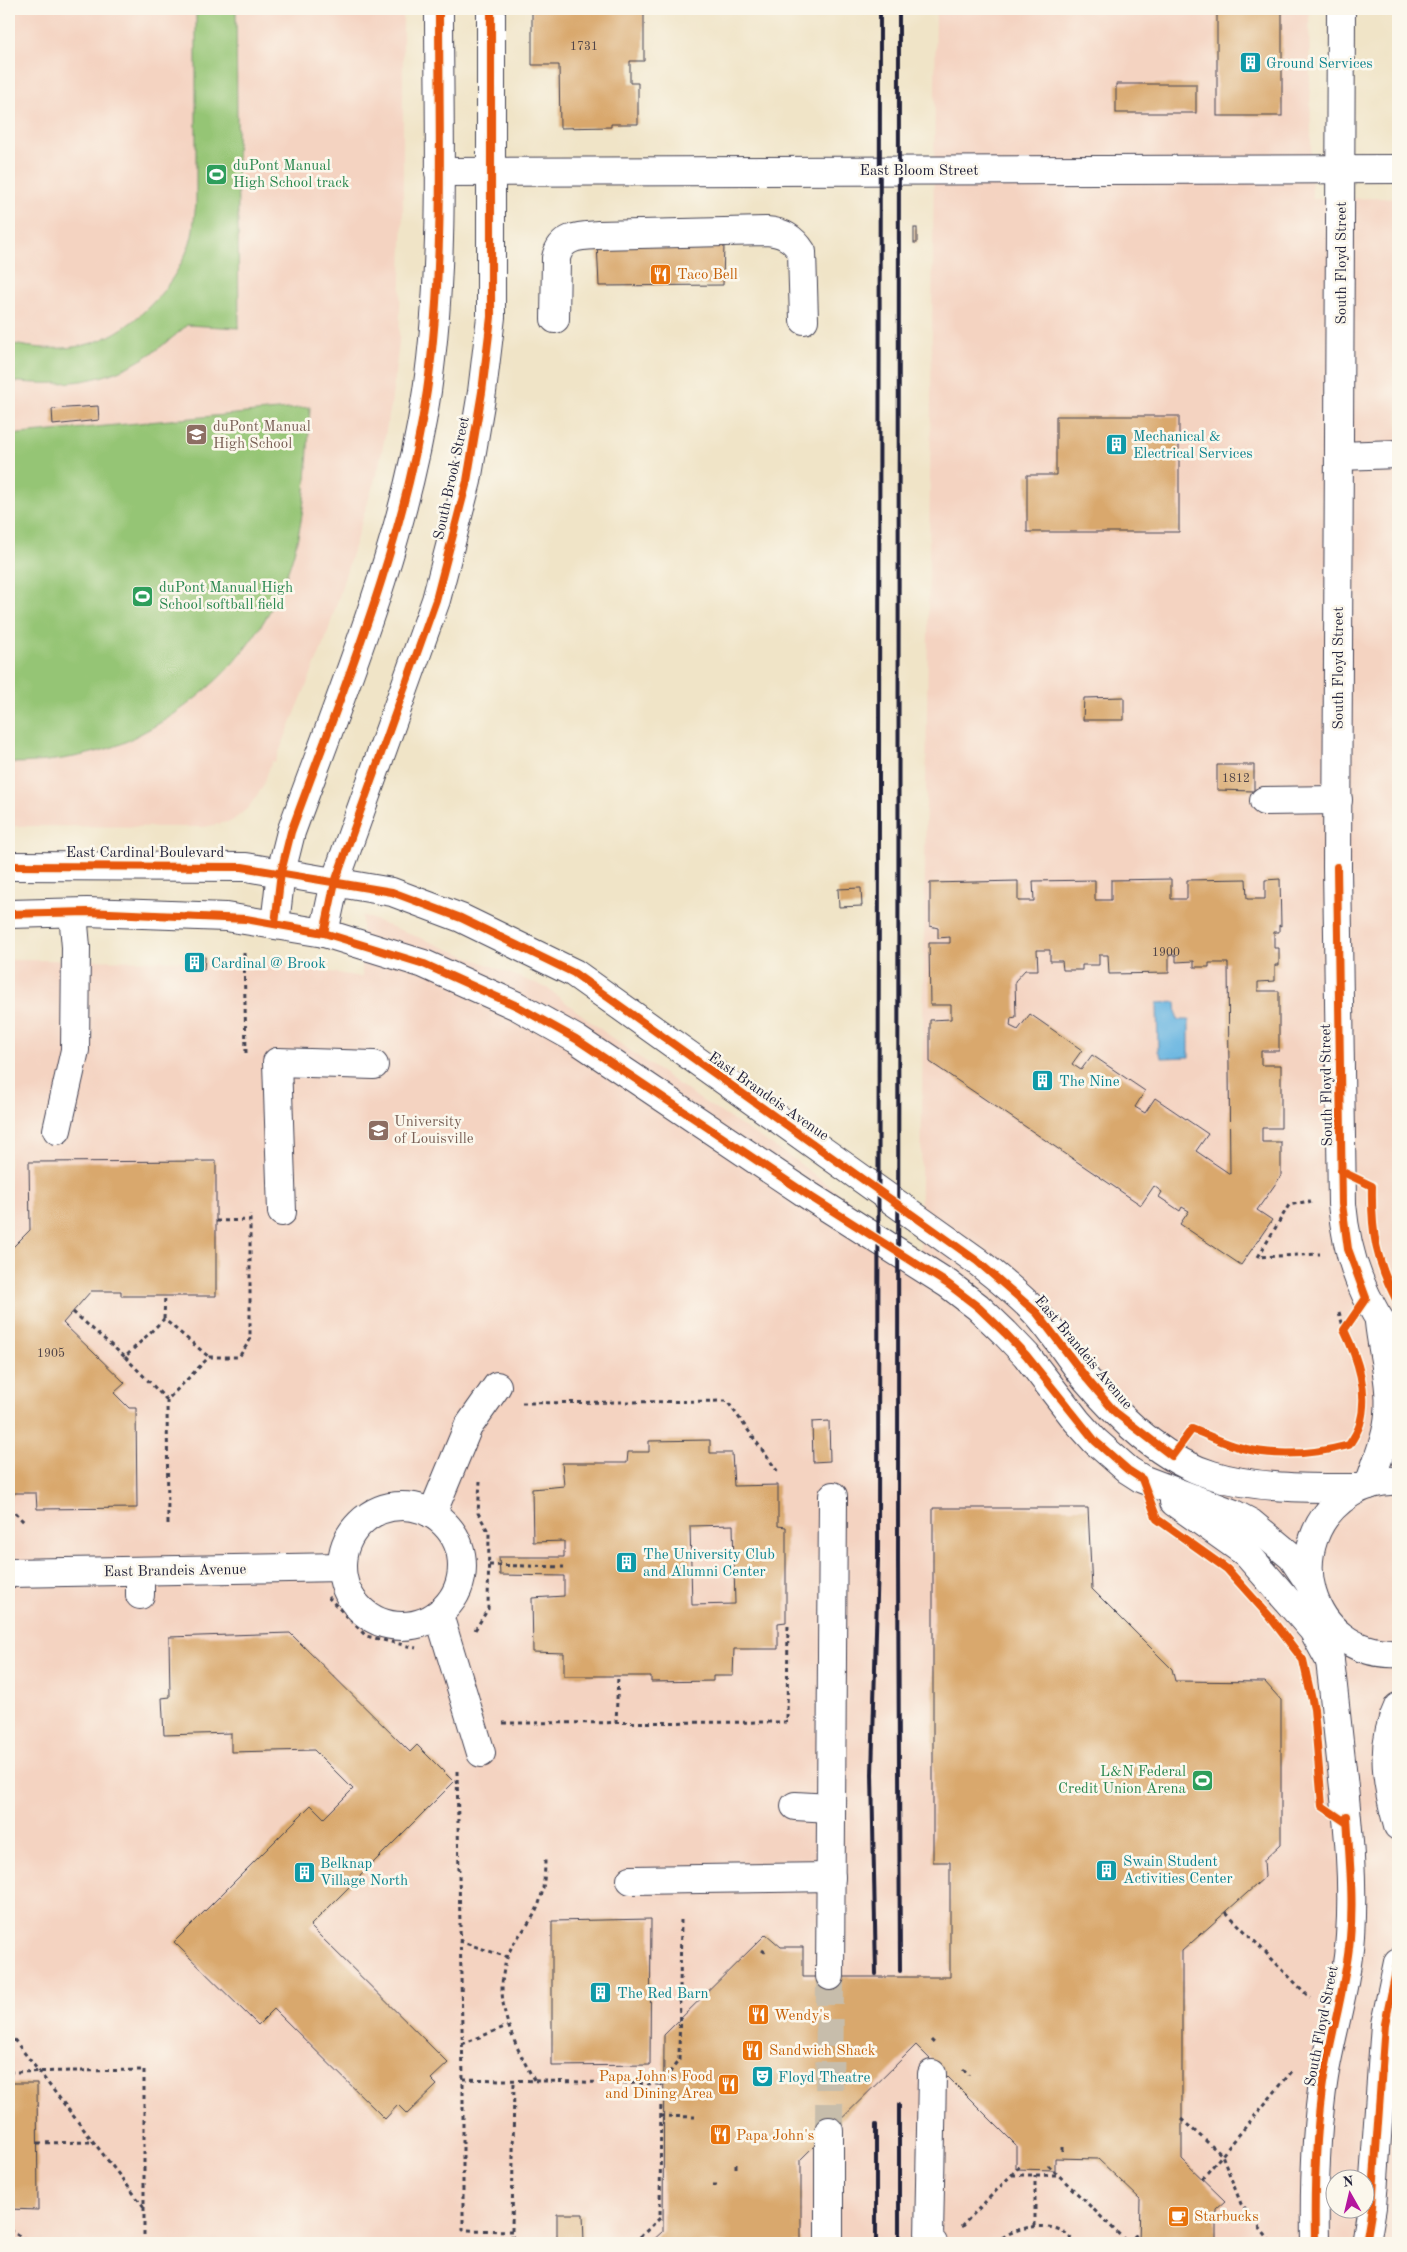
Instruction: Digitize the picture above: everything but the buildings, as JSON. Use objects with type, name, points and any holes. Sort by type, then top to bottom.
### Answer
[{"type":"street","points":[[275,924],[281,872],[290,832],[382,580],[408,487],[427,391],[437,289],[439,9]]},
{"type":"street","name":"South Brook Street","points":[[324,933],[335,882],[436,600],[467,481],[482,392],[491,316],[491,9]]},
{"type":"street","name":"South Floyd Street","points":[[1341,9],[1338,800],[1342,1204],[1348,1249],[1373,1310],[1389,1394],[1389,1415],[1384,1441],[1364,1487]]},
{"type":"street","name":"East Bloom Street","points":[[439,172],[1398,169]]},
{"type":"street","points":[[555,319],[556,258],[558,248],[572,237],[766,231],[777,232],[788,237],[796,243],[802,252],[804,320]]},
{"type":"street","points":[[1339,456],[1398,454]]},
{"type":"street","points":[[1264,801],[1338,800]]},
{"type":"street","name":"East Cardinal Boulevard","points":[[9,866],[232,866],[281,872]]},
{"type":"street","name":"East Brandeis Avenue","points":[[281,872],[392,892],[461,918],[574,973],[977,1261],[1037,1313],[1087,1379],[1115,1412],[1172,1456],[1210,1475],[1282,1486],[1364,1487],[1398,1481]]},
{"type":"street","points":[[57,1130],[75,1050],[76,947],[73,913]]},
{"type":"street","points":[[9,914],[73,913],[226,917],[324,933],[362,943],[424,964],[517,1006],[576,1039],[810,1197],[948,1284],[978,1307],[1026,1355],[1095,1441],[1128,1470],[1246,1554],[1313,1630],[1330,1661]]},
{"type":"street","points":[[282,1212],[276,1062],[374,1065]]},
{"type":"street","name":"South Floyd Street","points":[[1373,1310],[1398,1346]]},
{"type":"street","points":[[432,1514],[468,1427],[497,1386]]},
{"type":"street","points":[[1142,1479],[1232,1513],[1251,1523],[1292,1556],[1308,1581],[1314,1601],[1324,1619],[1338,1633],[1353,1644],[1372,1651],[1398,1653]]},
{"type":"street","points":[[1308,1581],[1308,1559],[1313,1536],[1320,1523],[1340,1500],[1364,1487]]},
{"type":"street","points":[[830,1976],[833,1496]]},
{"type":"street","points":[[397,1507],[415,1508],[432,1514],[448,1527],[458,1544],[462,1563],[460,1582],[452,1600],[439,1615],[422,1623],[404,1626],[384,1624],[368,1616],[354,1602],[345,1586],[342,1567],[345,1549],[352,1533],[364,1520],[380,1511],[397,1507]]},
{"type":"street","name":"East Brandeis Avenue","points":[[9,1573],[140,1583],[342,1567]]},
{"type":"street","points":[[439,1615],[481,1753]]},
{"type":"street","name":"South Floyd Street","points":[[1314,2243],[1316,2142],[1324,2076],[1342,1992],[1350,1938],[1352,1888],[1346,1804],[1324,1619]]},
{"type":"street","points":[[1398,1707],[1389,1730],[1386,1753],[1387,1778],[1398,1826]]},
{"type":"street","points":[[795,1806],[832,1808]]},
{"type":"street","points":[[631,1880],[831,1876]]},
{"type":"street","points":[[1366,2243],[1372,2207],[1385,2024],[1398,1962]]},
{"type":"street","points":[[932,2074],[929,2238],[933,2243]]},
{"type":"street","points":[[829,2131],[829,2243]]},
{"type":"path","points":[[247,1062],[244,953],[275,924]]},
{"type":"path","points":[[1309,1201],[1289,1205],[1258,1257],[1321,1254]]},
{"type":"path","points":[[164,1319],[209,1358],[239,1357],[250,1340],[250,1211]]},
{"type":"path","points":[[216,1221],[250,1220]]},
{"type":"path","points":[[125,1357],[164,1319],[165,1295]]},
{"type":"path","points":[[1348,1339],[1344,1330],[1373,1310]]},
{"type":"path","points":[[73,1312],[125,1357],[167,1400],[168,1524]]},
{"type":"path","points":[[167,1400],[209,1358]]},
{"type":"path","points":[[521,1403],[727,1401],[778,1472]]},
{"type":"path","points":[[476,1639],[475,1630],[488,1609],[489,1533],[478,1513],[480,1477]]},
{"type":"path","points":[[9,1507],[25,1523]]},
{"type":"path","points":[[489,1565],[564,1566]]},
{"type":"path","points":[[325,1594],[366,1636],[423,1650]]},
{"type":"path","points":[[494,1723],[787,1722],[788,1622]]},
{"type":"path","points":[[616,1723],[618,1676]]},
{"type":"path","points":[[457,1770],[463,2079],[463,2230],[512,2231]]},
{"type":"path","points":[[534,2080],[512,2040],[507,2026],[503,1991],[507,1957],[535,1913],[542,1896],[545,1857]]},
{"type":"path","points":[[1226,1912],[1311,1999]]},
{"type":"path","points":[[634,2243],[660,2218],[660,2084],[679,2060],[681,1920]]},
{"type":"path","points":[[459,1940],[507,1957]]},
{"type":"path","points":[[762,1950],[766,1953]]},
{"type":"path","points":[[462,2044],[507,2026]]},
{"type":"path","points":[[9,2033],[144,2208]]},
{"type":"path","points":[[1202,2179],[1296,2066]]},
{"type":"path","points":[[9,2072],[144,2070],[144,2243]]},
{"type":"path","points":[[463,2079],[660,2084]]},
{"type":"path","points":[[512,2243],[514,2081]]},
{"type":"path","points":[[660,2116],[695,2117]]},
{"type":"path","points":[[1181,2119],[1222,2155],[1241,2204],[1269,2240],[1277,2243]]},
{"type":"path","points":[[38,2143],[92,2142]]},
{"type":"path","points":[[1062,2147],[1062,2153]]},
{"type":"path","points":[[960,2227],[1022,2165]]},
{"type":"path","points":[[1048,2165],[1128,2243],[1139,2232]]},
{"type":"path","points":[[1023,2169],[1023,2174],[1058,2176]]},
{"type":"path","points":[[1011,2175],[1046,2175],[1046,2169]]},
{"type":"path","points":[[1035,2175],[1035,2226]]},
{"type":"path","points":[[713,2184],[719,2185]]},
{"type":"path","points":[[996,2243],[1004,2236],[1035,2226],[1061,2230],[1075,2243]]},
{"type":"path","points":[[9,2230],[32,2243]]},
{"type":"shaded area","name":"duPont Manual High School","points":[[9,9],[403,9],[403,211],[399,343],[391,405],[379,466],[326,638],[275,762],[272,761],[262,788],[248,808],[232,821],[204,827],[9,826]]},
{"type":"shaded area","name":"University of Louisville","points":[[936,9],[1309,9],[1312,199],[1398,198],[1398,2243],[9,2243],[9,960],[261,961],[362,977],[362,915],[547,988],[616,1041],[704,1102],[792,1158],[920,1255]]},
{"type":"green space","name":"duPont Manual High School track","points":[[196,9],[236,9],[239,328],[187,325],[166,343],[126,368],[84,381],[36,383],[9,381],[9,343],[29,347],[61,348],[82,346],[109,336],[125,327],[140,315],[167,286],[178,270],[192,236],[196,205]]},
{"type":"green space","name":"duPont Manual High School softball field","points":[[310,407],[305,494],[298,538],[292,558],[274,604],[260,627],[227,670],[164,721],[117,746],[74,757],[48,761],[9,763],[9,435]]},
{"type":"water","points":[[1176,1002],[1177,1020],[1189,1020],[1189,1057],[1162,1058],[1158,1051],[1157,1003]]},
{"type":"tunnel","points":[[829,2131],[830,1976]]},
{"type":"railway","points":[[876,1974],[872,1774],[878,1561],[880,9]]},
{"type":"railway","points":[[899,9],[898,1561],[900,1971]]},
{"type":"railway","points":[[899,2105],[899,2243]]},
{"type":"railway","points":[[876,2125],[876,2243]]},
{"type":"cycle path","points":[[275,924],[281,872],[291,832],[370,614],[404,503],[417,447],[433,344],[439,248],[439,9]]},
{"type":"cycle path","points":[[324,933],[335,882],[436,600],[467,481],[482,392],[491,317],[491,9]]},
{"type":"cycle path","points":[[9,866],[242,867],[392,892],[461,918],[574,973],[977,1261],[1037,1313],[1087,1379],[1115,1412],[1172,1456],[1192,1429],[1242,1448],[1269,1453],[1296,1453],[1323,1451],[1349,1445],[1360,1424],[1363,1400],[1361,1376],[1354,1352],[1344,1330],[1366,1298],[1348,1249],[1342,1204],[1337,867]]},
{"type":"cycle path","points":[[9,914],[87,912],[246,919],[324,933],[424,964],[517,1006],[576,1039],[811,1197],[948,1284],[978,1307],[1026,1355],[1095,1441],[1128,1470],[1142,1479],[1157,1519],[1227,1569],[1270,1617],[1303,1660],[1314,1709],[1322,1806],[1347,1823]]},
{"type":"cycle path","points":[[1341,1171],[1372,1186],[1376,1246],[1385,1274],[1398,1303]]},
{"type":"cycle path","points":[[1315,2243],[1316,2159],[1321,2097],[1350,1938],[1351,1892],[1347,1816]]},
{"type":"cycle path","points":[[1366,2243],[1372,2207],[1385,2024],[1398,1962]]},
{"type":"place","name":"Ground Services","points":[[1250,63]]},
{"type":"place","name":"duPont Manual High School track","points":[[217,174]]},
{"type":"place","name":"Taco Bell","points":[[661,274]]},
{"type":"place","name":"duPont Manual High School","points":[[197,435]]},
{"type":"place","name":"Mechanical & Electrical Services","points":[[1117,445]]},
{"type":"place","name":"duPont Manual High School softball field","points":[[143,596]]},
{"type":"place","name":"Cardinal @ Brook","points":[[195,963]]},
{"type":"place","name":"The Nine","points":[[1043,1081]]},
{"type":"place","name":"University of Louisville","points":[[378,1130]]},
{"type":"place","name":"The University Club and Alumni Center","points":[[627,1563]]},
{"type":"place","name":"L&N Federal Credit Union Arena","points":[[1202,1780]]},
{"type":"place","name":"Swain Student Activities Center","points":[[1107,1870]]},
{"type":"place","name":"Belknap Village North","points":[[304,1872]]},
{"type":"place","name":"The Red Barn","points":[[601,1993]]},
{"type":"place","name":"Wendy's","points":[[758,2015]]},
{"type":"place","name":"Sandwich Shack","points":[[753,2050]]},
{"type":"place","name":"Floyd Theatre","points":[[762,2077]]},
{"type":"place","name":"Papa John's Food and Dining Area","points":[[729,2085]]},
{"type":"place","name":"Papa John's","points":[[720,2135]]},
{"type":"place","name":"Starbucks","points":[[1178,2216]]}]
